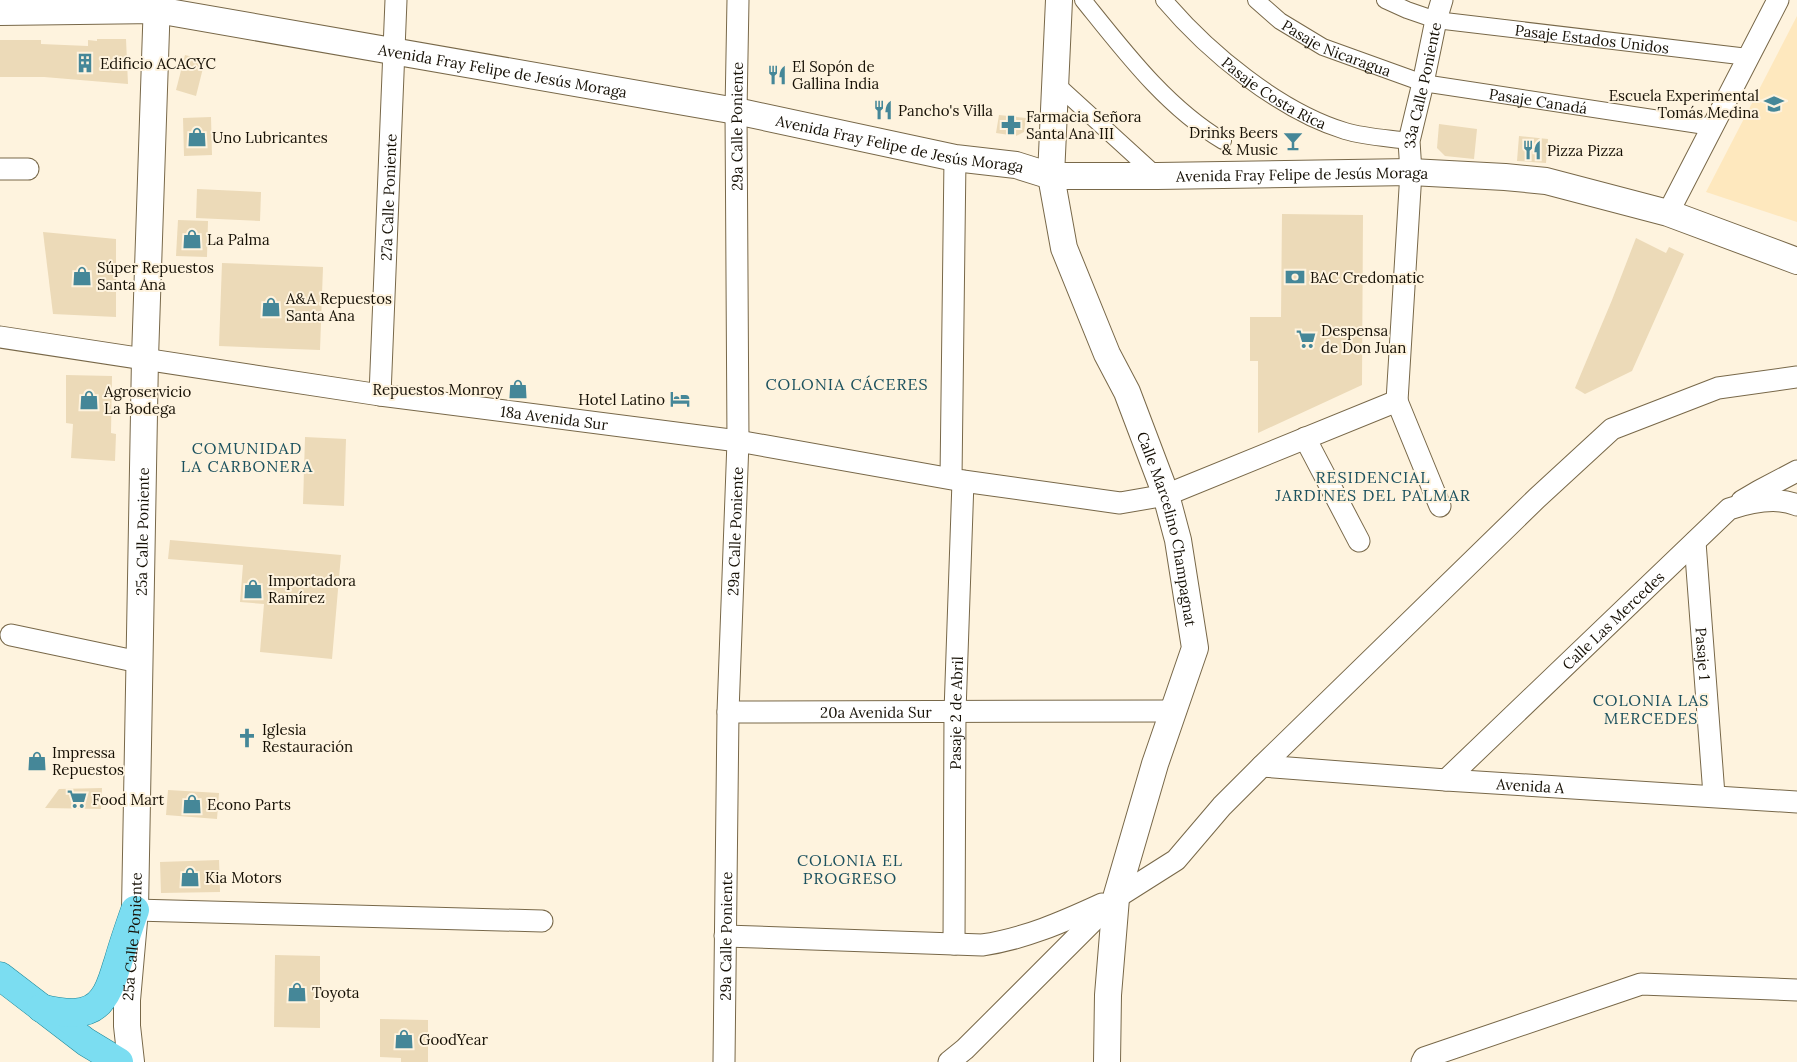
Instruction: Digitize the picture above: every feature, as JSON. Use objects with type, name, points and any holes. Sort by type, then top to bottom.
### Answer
[{"type":"main road","points":[[42,1008],[62,1014],[75,1013],[85,1010],[103,999],[110,984],[135,910]]},
{"type":"main road","points":[[0,976],[86,1042],[118,1062]]},
{"type":"street","name":"27a Calle Poniente","points":[[380,395],[396,0]]},
{"type":"street","name":"29a Calle Poniente","points":[[724,1062],[728,712],[738,441],[736,111],[738,0]]},
{"type":"street","name":"Calle Marcelino Champagnat","points":[[1059,0],[1051,176],[1064,248],[1107,354],[1127,392],[1166,495],[1178,540],[1195,648],[1172,711],[1116,898],[1108,995],[1107,1062]]},
{"type":"street","points":[[1083,0],[1130,58],[1156,86],[1196,122],[1223,142]]},
{"type":"street","name":"Pasaje Costa Rica","points":[[1164,0],[1189,27],[1247,79],[1283,103],[1322,122],[1346,131],[1409,141]]},
{"type":"street","name":"Pasaje Nicaragua","points":[[1256,0],[1280,21],[1323,47],[1424,83]]},
{"type":"street","name":"Pasaje Estados Unidos","points":[[1385,0],[1436,20],[1748,57]]},
{"type":"street","name":"33a Calle Poniente","points":[[1397,401],[1411,172],[1409,141],[1442,0]]},
{"type":"street","points":[[1668,212],[1778,0]]},
{"type":"street","name":"Avenida Fray Felipe de Jesús Moraga","points":[[0,12],[157,5],[394,52],[736,111],[955,158],[1016,166],[1051,176],[1411,172],[1505,177],[1546,182],[1668,212],[1797,261]]},
{"type":"street","name":"25a Calle Poniente","points":[[131,1062],[127,1026],[127,1000],[135,910],[145,358],[157,5]]},
{"type":"street","points":[[1055,83],[1158,176]]},
{"type":"street","name":"Pasaje Canadá","points":[[1424,83],[1712,126]]},
{"type":"street","name":"Pasaje 2 de Abril","points":[[954,944],[957,479],[955,158]]},
{"type":"street","points":[[0,169],[28,170]]},
{"type":"street","name":"18a Avenida Sur","points":[[0,337],[380,395],[738,441],[957,479],[1120,503],[1166,495],[1397,401]]},
{"type":"street","points":[[725,936],[982,945],[1010,940],[1062,922],[1116,898],[1176,860],[1222,806],[1262,766],[1537,498],[1612,429],[1718,388],[1797,377]]},
{"type":"street","points":[[1397,401],[1440,506]]},
{"type":"street","points":[[1305,438],[1359,540]]},
{"type":"street","name":"Calle Las Mercedes","points":[[1446,780],[1729,509],[1797,471]]},
{"type":"street","points":[[1729,509],[1759,502],[1791,503],[1797,506]]},
{"type":"street","name":"Pasaje 1","points":[[1694,542],[1714,795]]},
{"type":"street","points":[[12,635],[139,662]]},
{"type":"street","name":"20a Avenida Sur","points":[[728,712],[1172,711]]},
{"type":"street","name":"Avenida A","points":[[1262,766],[1446,780],[1714,795],[1797,802]]},
{"type":"street","points":[[949,1062],[972,1042],[1116,898]]},
{"type":"street","points":[[135,910],[542,921]]},
{"type":"street","points":[[1422,1062],[1424,1058],[1641,984],[1797,990]]},
{"type":"shaded area","name":"Escuela Experimental Tomás Medina","points":[[1797,16],[1797,222],[1706,192]]},
{"type":"building","points":[[97,39],[126,39],[128,84],[44,77],[0,77],[0,40],[41,40],[41,44],[88,46],[88,40],[97,41]]},
{"type":"building","points":[[185,55],[205,60],[196,96],[176,90]]},
{"type":"building","name":"Farmacia Señora Santa Ana III","points":[[999,115],[1026,118],[1024,132],[1016,136],[996,133]]},
{"type":"building","name":"Uno Lubricantes","points":[[211,117],[212,155],[184,156],[183,118]]},
{"type":"building","points":[[1439,124],[1477,129],[1474,159],[1445,156],[1437,148]]},
{"type":"building","name":"Pizza Pizza","points":[[1519,136],[1548,139],[1546,163],[1517,161]]},
{"type":"building","points":[[197,189],[261,192],[260,221],[196,218]]},
{"type":"building","name":"Despensa de Don Juan","points":[[1282,214],[1363,215],[1362,385],[1258,433],[1258,361],[1250,361],[1250,317],[1281,317]]},
{"type":"building","name":"La Palma","points":[[178,220],[208,221],[207,257],[176,256]]},
{"type":"building","name":"Súper Repuestos Santa Ana","points":[[43,232],[116,239],[116,317],[53,314]]},
{"type":"building","points":[[1636,238],[1666,253],[1669,247],[1684,254],[1632,371],[1585,394],[1575,388]]},
{"type":"building","name":"A&A Repuestos Santa Ana","points":[[222,263],[323,267],[320,350],[219,346]]},
{"type":"building","points":[[66,375],[112,376],[111,433],[116,434],[115,461],[71,458],[73,424],[66,423]]},
{"type":"building","points":[[305,437],[346,439],[344,506],[303,504]]},
{"type":"building","points":[[170,540],[341,555],[332,659],[260,652],[264,604],[240,602],[243,565],[168,559]]},
{"type":"building","name":"Food Mart","points":[[102,788],[101,809],[45,808],[59,789]]},
{"type":"building","name":"Econo Parts","points":[[168,790],[219,793],[217,819],[166,815]]},
{"type":"building","name":"Kia Motors","points":[[219,860],[220,892],[161,893],[160,862]]},
{"type":"building","name":"Toyota","points":[[275,955],[320,956],[320,1028],[274,1027]]},
{"type":"building","name":"GoodYear","points":[[380,1019],[428,1020],[428,1062],[401,1062],[401,1058],[380,1057]]},
{"type":"place","name":"Edificio ACACYC","points":[[85,63]]},
{"type":"place","name":"El Sopón de Gallina India","points":[[777,75]]},
{"type":"place","name":"Escuela Experimental Tomás Medina","points":[[1774,104]]},
{"type":"place","name":"Pancho's Villa","points":[[883,110]]},
{"type":"place","name":"Farmacia Señora Santa Ana III","points":[[1011,125]]},
{"type":"place","name":"Uno Lubricantes","points":[[197,137]]},
{"type":"place","name":"Drinks Beers & Music","points":[[1293,141]]},
{"type":"place","name":"Pizza Pizza","points":[[1532,150]]},
{"type":"place","name":"La Palma","points":[[192,239]]},
{"type":"place","name":"Súper Repuestos Santa Ana","points":[[82,276]]},
{"type":"place","name":"BAC Credomatic","points":[[1295,277]]},
{"type":"place","name":"A&A Repuestos Santa Ana","points":[[271,307]]},
{"type":"place","name":"Despensa de Don Juan","points":[[1306,339]]},
{"type":"place","name":"Repuestos Monroy","points":[[518,389]]},
{"type":"place","name":"Hotel Latino","points":[[680,399]]},
{"type":"place","name":"Agroservicio La Bodega","points":[[89,400]]},
{"type":"place","name":"Importadora Ramírez","points":[[253,589]]},
{"type":"place","name":"Iglesia Restauración","points":[[247,738]]},
{"type":"place","name":"Impressa Repuestos","points":[[37,761]]},
{"type":"place","name":"Food Mart","points":[[77,799]]},
{"type":"place","name":"Econo Parts","points":[[192,804]]},
{"type":"place","name":"Kia Motors","points":[[190,877]]},
{"type":"place","name":"Toyota","points":[[297,992]]},
{"type":"place","name":"GoodYear","points":[[404,1039]]},
{"type":"district","name":"COLONIA CÁCERES","points":[[847,384]]},
{"type":"district","name":"COMUNIDAD LA CARBONERA","points":[[247,457]]},
{"type":"district","name":"RESIDENCIAL JARDINES DEL PALMAR","points":[[1373,486]]},
{"type":"district","name":"COLONIA LAS MERCEDES","points":[[1651,709]]},
{"type":"district","name":"COLONIA EL PROGRESO","points":[[850,869]]}]
